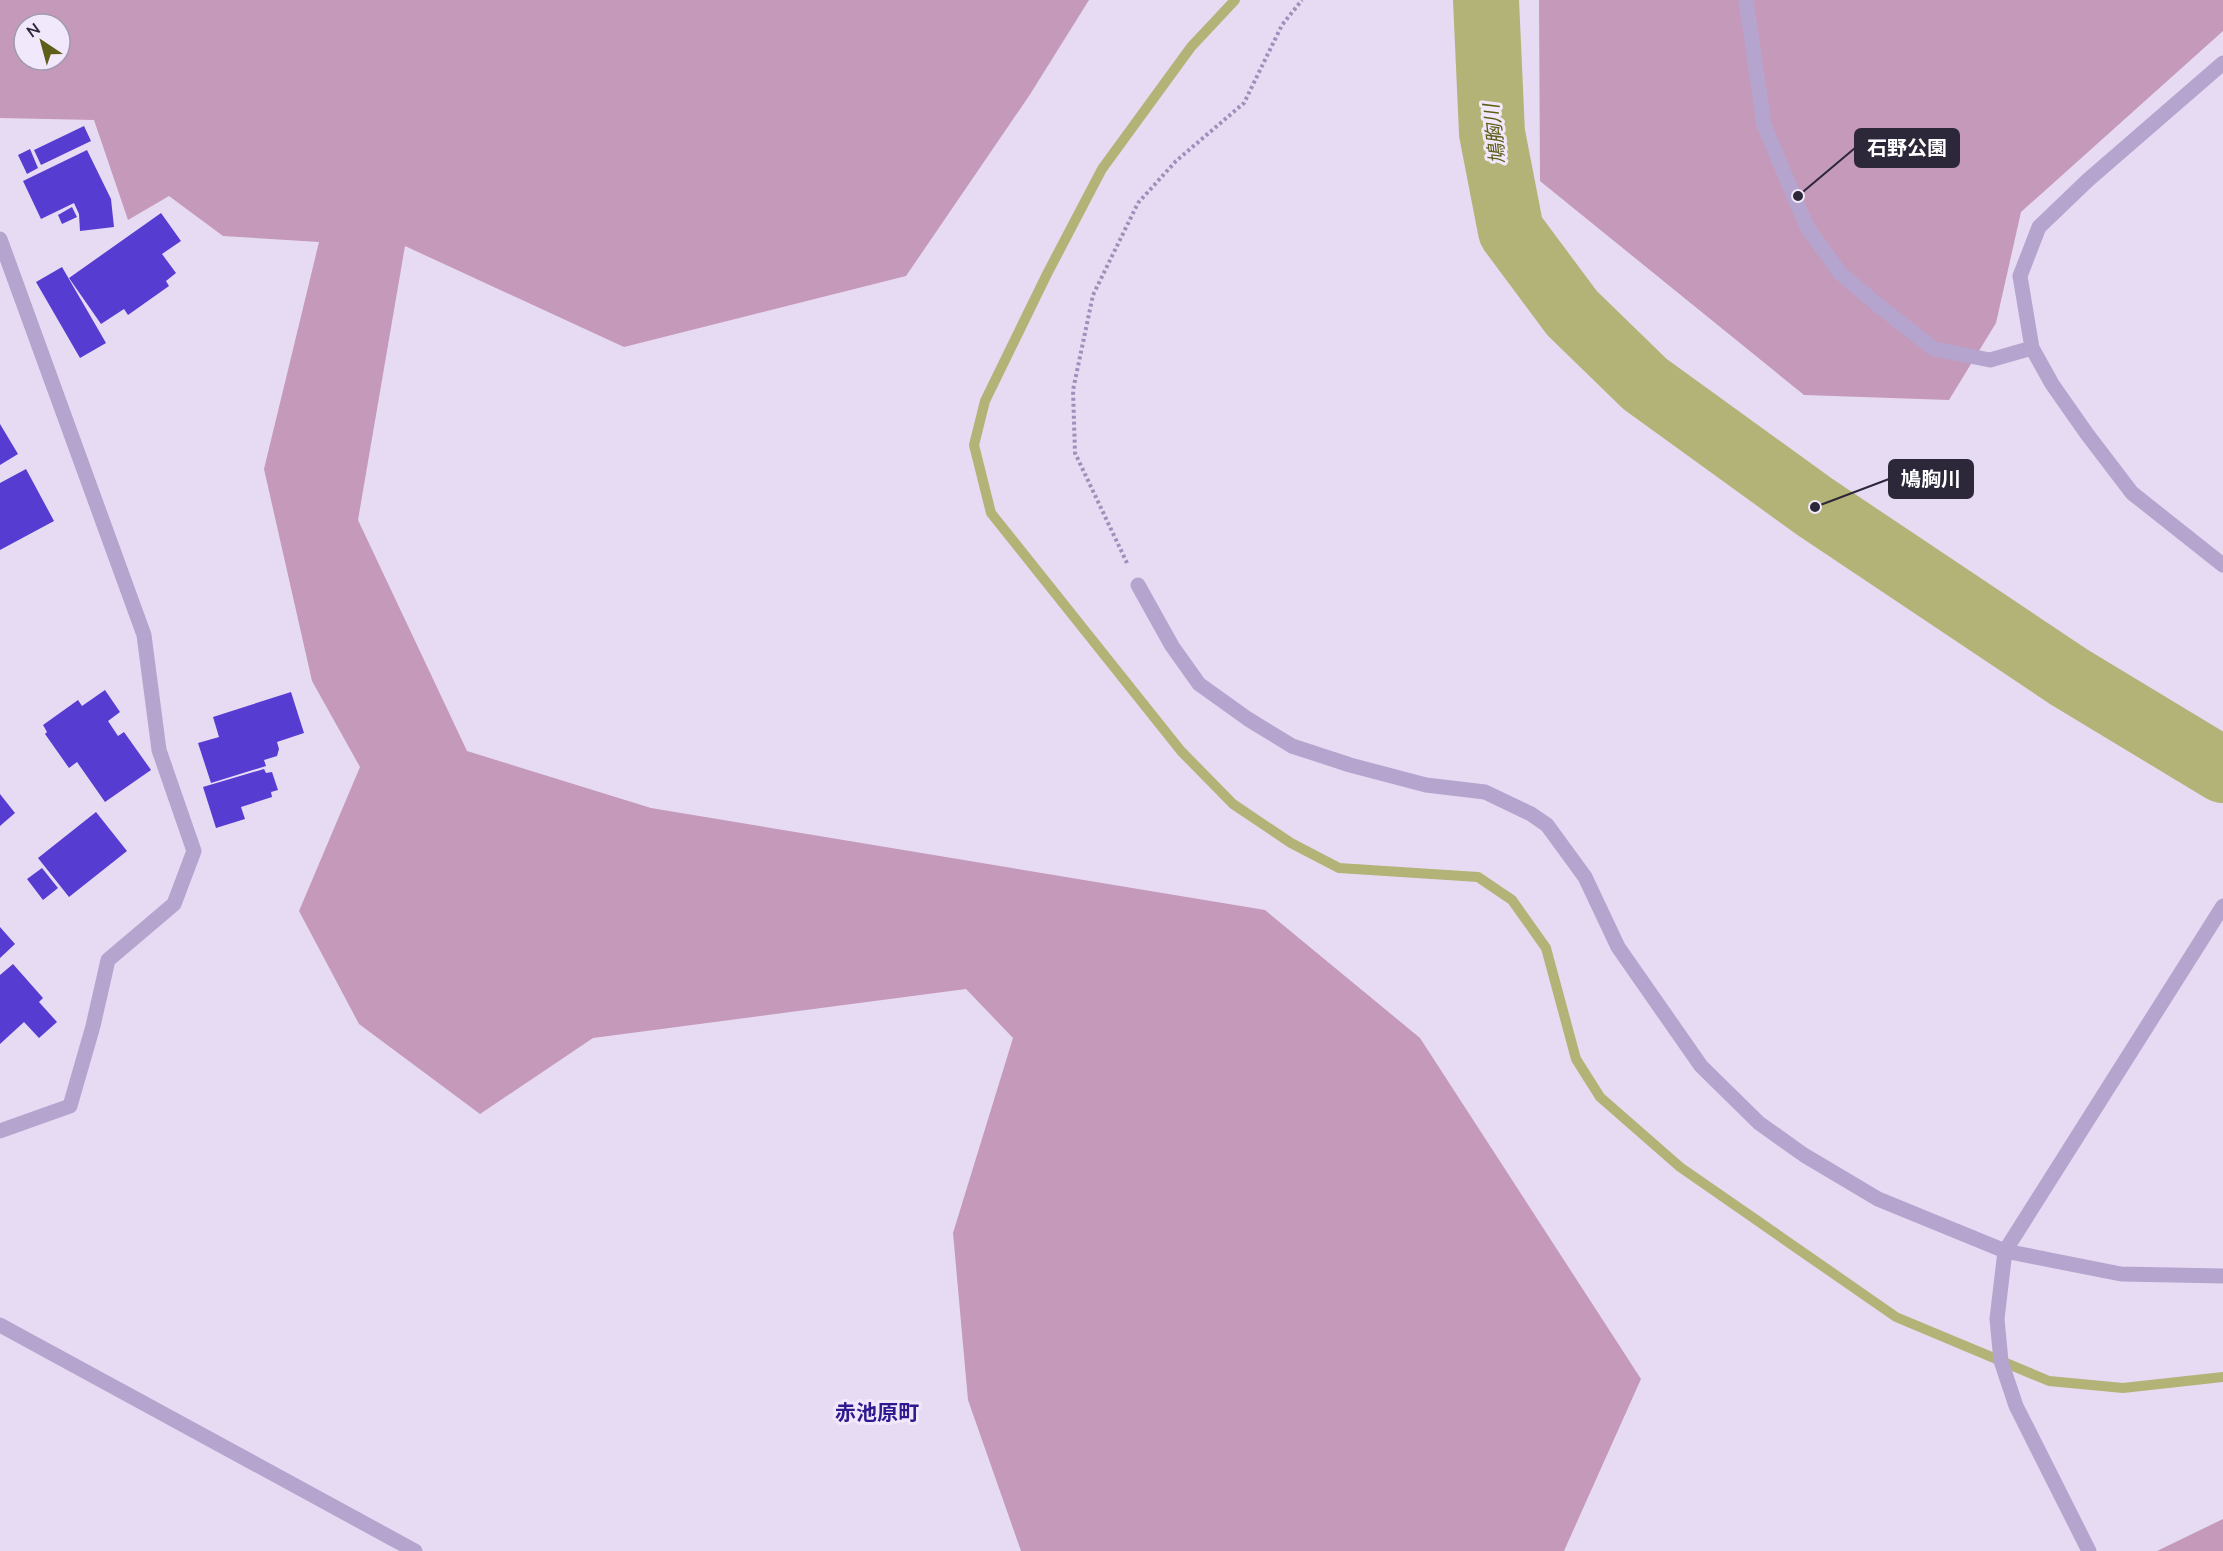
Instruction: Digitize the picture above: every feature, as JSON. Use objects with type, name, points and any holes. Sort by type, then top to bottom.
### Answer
[{"type":"street","points":[[1746,0],[1764,125],[1807,227],[1840,273],[1934,349],[1990,360],[2032,348]]},
{"type":"street","points":[[2223,63],[2088,180],[2039,227],[2020,276],[2032,348],[2052,384],[2081,426],[2132,493],[2223,565]]},
{"type":"street","points":[[0,239],[144,634],[159,750],[194,851],[174,904],[108,960],[93,1026],[70,1106],[0,1131]]},
{"type":"street","points":[[1138,585],[1172,646],[1199,684],[1248,719],[1292,746],[1350,765],[1426,785],[1485,792],[1531,814],[1547,825],[1585,877],[1618,947],[1701,1066],[1759,1123],[1804,1155],[1878,1198],[2005,1251],[2121,1274],[2223,1276]]},
{"type":"street","points":[[2089,1551],[2016,1406],[2001,1361],[1997,1319],[2005,1251],[2223,906]]},
{"type":"street","points":[[0,1325],[415,1551]]},
{"type":"path","points":[[1138,585],[1075,453],[1073,390],[1094,295],[1138,203],[1176,161],[1244,103],[1281,25],[1302,0]]},
{"type":"shaded area","points":[[0,0],[1089,0],[1029,96],[906,276],[624,347],[405,246],[358,520],[467,751],[651,808],[1265,910],[1420,1038],[1641,1379],[1564,1551],[1021,1551],[968,1400],[953,1233],[1013,1038],[966,989],[593,1038],[480,1114],[359,1024],[299,911],[360,767],[312,681],[264,469],[319,242],[223,236],[169,196],[128,220],[94,120],[0,118]]},
{"type":"shaded area","points":[[1539,0],[2223,0],[2223,31],[2021,212],[1996,323],[1949,400],[1804,395],[1540,181]]},
{"type":"shaded area","points":[[2223,1519],[2223,1551],[2157,1551]]},
{"type":"building","points":[[84,126],[91,141],[41,165],[34,150]]},
{"type":"building","points":[[30,149],[38,168],[27,174],[18,155]]},
{"type":"building","points":[[87,150],[111,199],[114,227],[80,231],[79,214],[74,203],[41,219],[23,181]]},
{"type":"building","points":[[72,207],[77,217],[62,224],[58,215]]},
{"type":"building","points":[[161,213],[181,241],[162,254],[176,273],[166,281],[169,286],[128,315],[124,309],[101,324],[69,278]]},
{"type":"building","points":[[62,267],[106,343],[80,358],[36,282]]},
{"type":"building","points":[[0,424],[18,454],[0,465]]},
{"type":"building","points":[[26,469],[54,521],[0,550],[0,483]]},
{"type":"building","points":[[105,690],[120,712],[108,721],[118,736],[124,732],[151,770],[105,802],[77,762],[69,768],[45,734],[47,732],[43,725],[78,700],[82,706]]},
{"type":"building","points":[[291,692],[304,733],[277,742],[279,749],[277,756],[264,760],[266,766],[211,783],[198,743],[219,737],[213,717]]},
{"type":"building","points":[[264,769],[266,773],[272,772],[278,790],[271,792],[272,797],[241,807],[245,819],[216,828],[203,787]]},
{"type":"building","points":[[0,794],[15,813],[0,826]]},
{"type":"building","points":[[96,812],[127,851],[69,897],[38,858]]},
{"type":"building","points":[[42,868],[58,888],[43,900],[27,879]]},
{"type":"building","points":[[0,927],[15,944],[0,958]]},
{"type":"building","points":[[13,964],[43,998],[39,1002],[57,1022],[39,1038],[24,1022],[0,1044],[0,975]]},
{"type":"waterway","points":[[1235,0],[1191,47],[1102,169],[1047,274],[985,401],[974,445],[991,513],[1181,751],[1233,804],[1291,843],[1339,868],[1478,877],[1512,900],[1546,948],[1576,1059],[1600,1097],[1680,1167],[1896,1317],[2049,1381],[2123,1388],[2223,1377]]},
{"type":"waterway","name":"鳩胸川","points":[[1486,0],[1492,133],[1511,231],[1572,313],[1645,384],[1815,507],[2069,677],[2223,770]]},
{"type":"place","name":"石野公園","points":[[1798,196]]},
{"type":"place","name":"鳩胸川","points":[[1815,507]]},
{"type":"district","name":"赤池原町","points":[[877,1413]]}]
